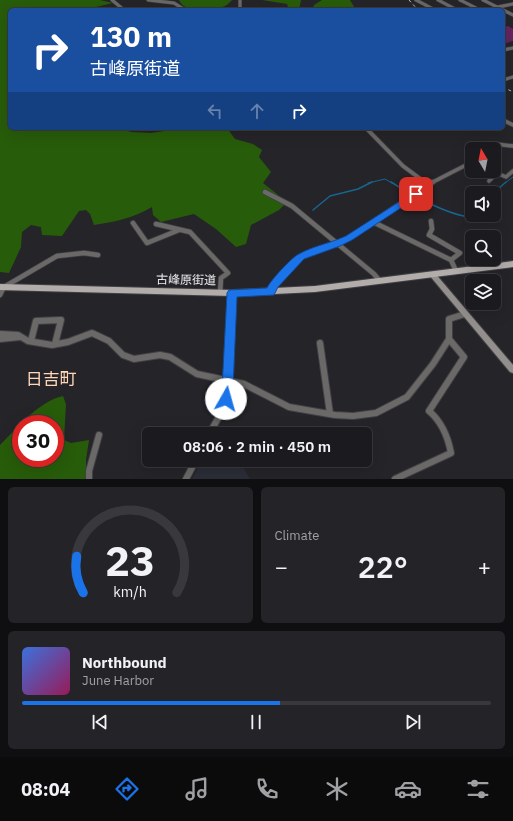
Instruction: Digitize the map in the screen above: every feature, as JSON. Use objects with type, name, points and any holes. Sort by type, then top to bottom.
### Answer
[{"type":"main road","name":"古峰原街道","points":[[2,287],[220,293],[270,292],[315,289],[513,264]]},
{"type":"street","points":[[112,0],[122,8]]},
{"type":"street","points":[[148,0],[174,3],[182,8]]},
{"type":"street","points":[[416,0],[431,8]]},
{"type":"street","points":[[438,0],[453,8]]},
{"type":"street","points":[[460,0],[476,8]]},
{"type":"street","points":[[483,0],[498,7],[513,4]]},
{"type":"street","points":[[505,0],[513,4]]},
{"type":"street","points":[[507,12],[513,15]]},
{"type":"street","points":[[368,130],[402,166],[428,185]]},
{"type":"street","points":[[501,145],[513,146]]},
{"type":"street","points":[[270,292],[274,285],[301,256],[337,244],[349,238],[428,185],[465,166]]},
{"type":"street","points":[[501,175],[506,177],[513,171]]},
{"type":"street","points":[[265,192],[292,206],[374,274],[379,280]]},
{"type":"street","points":[[431,220],[432,229],[429,235],[458,250],[460,253],[451,260]]},
{"type":"street","points":[[373,222],[451,260],[456,271]]},
{"type":"street","points":[[133,223],[147,243],[180,230]]},
{"type":"street","points":[[156,224],[190,232],[228,273],[221,278],[220,293]]},
{"type":"street","points":[[0,295],[2,287],[56,256],[84,253],[98,255]]},
{"type":"street","points":[[432,274],[513,370]]},
{"type":"street","points":[[213,427],[222,410],[227,389],[232,293]]},
{"type":"street","points":[[0,334],[18,335],[30,341],[55,344],[68,342],[86,334],[92,334],[109,341],[123,355],[128,357],[134,358],[160,355],[170,357],[197,374],[228,379],[244,384],[289,407],[330,414],[353,416],[376,414],[407,397],[433,364],[449,339],[449,319],[465,314]]},
{"type":"street","points":[[30,341],[36,321],[61,320],[55,344]]},
{"type":"street","points":[[0,339],[22,337]]},
{"type":"street","points":[[395,479],[451,453],[450,444],[437,417],[429,411],[464,357],[449,339]]},
{"type":"street","points":[[320,343],[330,414]]},
{"type":"street","points":[[89,479],[89,471],[100,435]]},
{"type":"street","points":[[186,479],[192,467]]},
{"type":"shaded area","points":[[198,467],[243,467],[250,479],[192,479]]},
{"type":"green space","points":[[0,0],[100,0],[113,3],[92,8],[8,8],[8,130],[124,130],[131,132],[151,133],[171,130],[228,130],[235,139],[253,144],[262,150],[259,157],[271,172],[263,183],[287,202],[279,210],[251,225],[246,244],[236,247],[216,229],[194,214],[161,222],[153,215],[152,207],[124,219],[94,225],[90,214],[86,210],[79,211],[62,236],[42,235],[41,227],[31,225],[22,232],[21,247],[9,273],[0,272]]},
{"type":"green space","points":[[179,0],[232,0],[226,6],[220,8],[187,8]]},
{"type":"green space","points":[[262,0],[301,0],[299,8],[288,8],[287,4]]},
{"type":"green space","points":[[322,0],[350,0],[355,8],[313,8],[314,5]]},
{"type":"green space","points":[[63,396],[66,404],[64,440],[64,415],[30,415],[45,403]]},
{"type":"green space","points":[[12,432],[12,467],[64,467],[64,440],[71,443],[89,440],[86,460],[86,479],[0,479],[0,445]]},
{"type":"building","points":[[508,26],[513,29],[513,41],[505,43],[505,27]]},
{"type":"waterway","points":[[505,183],[513,177]]},
{"type":"waterway","points":[[372,182],[385,179],[392,183]]},
{"type":"waterway","points":[[313,210],[330,196],[358,189],[372,182]]},
{"type":"waterway","points":[[391,182],[437,207],[465,216]]},
{"type":"waterway","points":[[501,186],[506,182]]},
{"type":"railway","points":[[409,0],[416,8]]},
{"type":"railway","points":[[505,88],[513,92]]},
{"type":"district","name":"日吉町","points":[[51,379]]},
{"type":"route","points":[[226,399],[232,293],[270,292],[274,285],[301,256],[327,248],[349,238],[416,194]]}]
